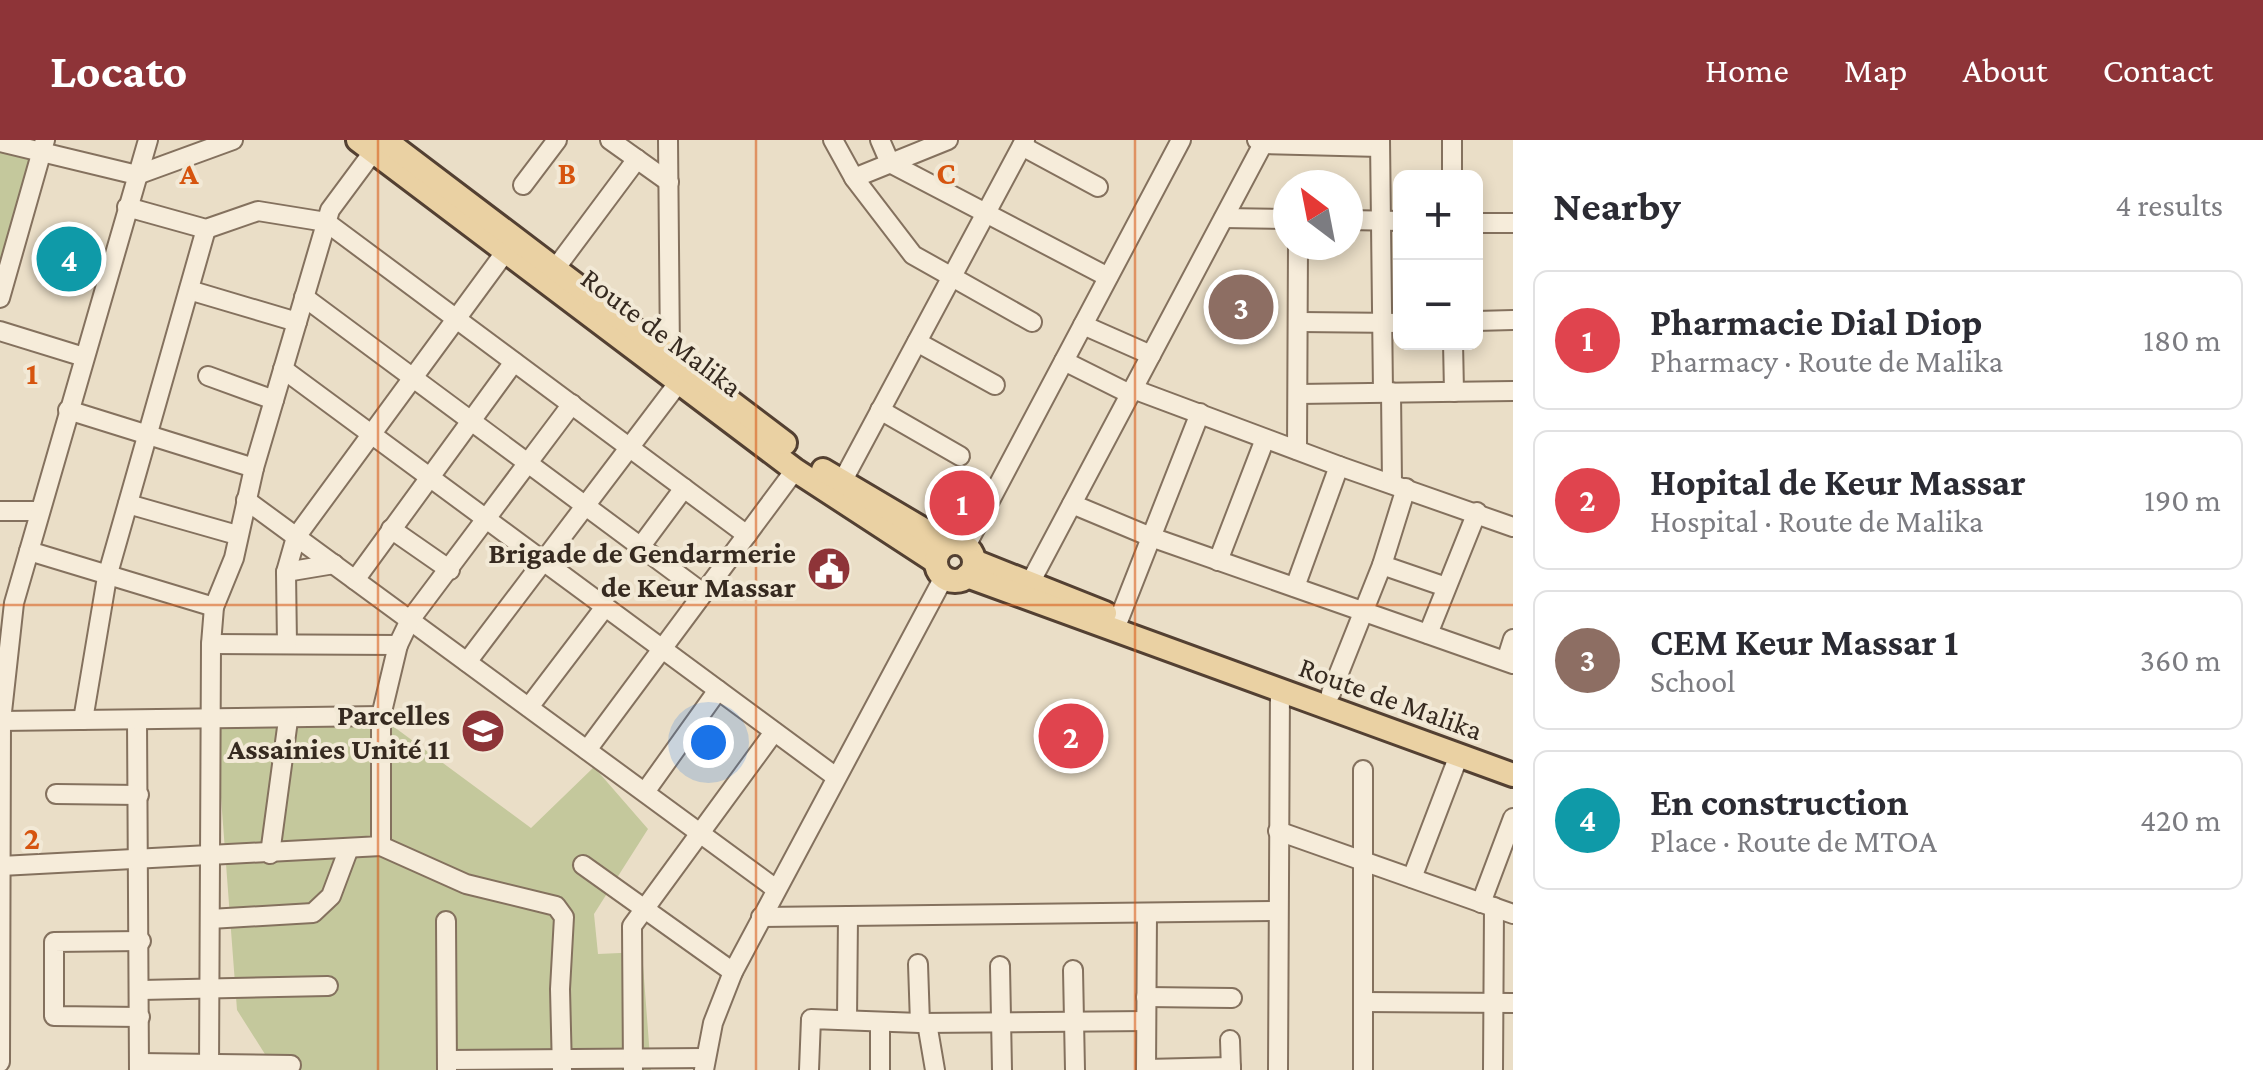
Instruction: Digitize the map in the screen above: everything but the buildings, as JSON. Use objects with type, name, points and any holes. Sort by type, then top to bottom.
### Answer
[{"type":"main road","name":"Route de Malika","points":[[372,144],[506,252],[795,470],[956,561],[1134,640],[1513,774]]},
{"type":"main road","name":"Route de Malika","points":[[372,144],[556,269],[842,482],[956,561],[1030,583],[1513,760]]},
{"type":"street","points":[[0,1062],[1,685],[7,603],[30,551],[148,140]]},
{"type":"street","points":[[0,142],[44,145],[137,175],[233,140]]},
{"type":"street","points":[[523,185],[556,140]]},
{"type":"street","points":[[610,140],[668,182]]},
{"type":"street","points":[[668,140],[670,355]]},
{"type":"street","points":[[833,140],[854,178],[913,255],[1032,322]]},
{"type":"street","points":[[880,140],[890,163],[1108,278]]},
{"type":"street","points":[[854,178],[948,140]]},
{"type":"street","points":[[446,921],[447,1065],[704,1064],[717,1011],[761,917],[1181,140]]},
{"type":"street","points":[[1452,140],[1452,170]]},
{"type":"street","points":[[1030,583],[1262,141],[1380,144],[1391,221],[1387,392],[1399,486],[1382,565],[1331,693]]},
{"type":"street","points":[[842,482],[1023,143],[1098,187]]},
{"type":"street","points":[[209,1066],[214,607],[234,558],[254,468],[330,210],[372,144]]},
{"type":"street","points":[[0,298],[44,145]]},
{"type":"street","points":[[556,269],[637,160]]},
{"type":"street","points":[[127,208],[206,229],[258,211],[326,222],[747,535]]},
{"type":"street","points":[[1224,218],[1273,219]]},
{"type":"street","points":[[1363,220],[1391,221]]},
{"type":"street","points":[[1483,222],[1513,223]]},
{"type":"street","points":[[82,720],[107,577],[206,229]]},
{"type":"street","points":[[286,644],[286,572],[296,537],[506,252]]},
{"type":"street","points":[[1297,450],[1298,260]]},
{"type":"street","points":[[189,290],[297,322]]},
{"type":"street","points":[[304,297],[703,593]]},
{"type":"street","points":[[1483,321],[1513,320]]},
{"type":"street","points":[[1300,322],[1391,323]]},
{"type":"street","points":[[1083,324],[1151,356]]},
{"type":"street","points":[[0,331],[84,357]]},
{"type":"street","points":[[917,342],[995,385]]},
{"type":"street","points":[[1454,350],[1454,392]]},
{"type":"street","points":[[1064,361],[1132,392],[1513,526]]},
{"type":"street","points":[[355,580],[514,362]]},
{"type":"street","points":[[283,369],[836,777]]},
{"type":"street","points":[[208,376],[274,400]]},
{"type":"street","points":[[467,662],[680,382]]},
{"type":"street","points":[[1298,394],[1513,392]]},
{"type":"street","points":[[381,846],[381,716],[398,645],[410,620],[572,404]]},
{"type":"street","points":[[68,410],[254,468]]},
{"type":"street","points":[[880,410],[960,456]]},
{"type":"street","points":[[1120,619],[1200,413]]},
{"type":"street","points":[[1218,561],[1265,439]]},
{"type":"street","points":[[1294,587],[1339,466]]},
{"type":"street","points":[[586,750],[795,470]]},
{"type":"street","points":[[640,546],[684,488]]},
{"type":"street","points":[[246,500],[776,888]]},
{"type":"street","points":[[128,504],[237,535]]},
{"type":"street","points":[[1072,504],[1151,537],[1509,662],[1513,639]]},
{"type":"street","points":[[0,510],[40,510]]},
{"type":"street","points":[[1428,634],[1478,512]]},
{"type":"street","points":[[390,530],[450,570]]},
{"type":"street","points":[[30,551],[214,607]]},
{"type":"street","points":[[286,572],[334,564]]},
{"type":"street","points":[[1382,565],[1446,587]]},
{"type":"street","points":[[529,708],[606,607]]},
{"type":"street","points":[[211,644],[398,645]]},
{"type":"street","points":[[1278,1070],[1280,689]]},
{"type":"street","points":[[644,792],[718,690]]},
{"type":"street","points":[[1,721],[381,716]]},
{"type":"street","points":[[137,720],[139,1066],[291,1065]]},
{"type":"street","points":[[270,854],[288,720]]},
{"type":"street","points":[[633,1064],[632,926],[774,732]]},
{"type":"street","points":[[1412,878],[1459,755]]},
{"type":"street","points":[[1363,770],[1363,1070]]},
{"type":"street","points":[[56,794],[139,794]]},
{"type":"street","points":[[1493,1070],[1488,905],[1513,818]]},
{"type":"street","points":[[1278,831],[1513,914]]},
{"type":"street","points":[[1,866],[381,846],[466,884],[556,906],[564,917],[560,989],[562,1064]]},
{"type":"street","points":[[210,919],[313,913],[331,896],[350,848]]},
{"type":"street","points":[[583,865],[733,972]]},
{"type":"street","points":[[761,917],[1278,911]]},
{"type":"street","points":[[1147,913],[1146,1070],[1231,1069],[1230,1040]]},
{"type":"street","points":[[847,1020],[848,916]]},
{"type":"street","points":[[140,1017],[54,1016],[54,942],[141,941]]},
{"type":"street","points":[[918,964],[924,1023],[935,1070]]},
{"type":"street","points":[[1000,966],[1002,1070]]},
{"type":"street","points":[[1074,970],[1076,1070]]},
{"type":"street","points":[[140,990],[328,986]]},
{"type":"street","points":[[1146,997],[1232,998]]},
{"type":"street","points":[[1363,1002],[1513,1002]]},
{"type":"street","points":[[809,1070],[811,1019],[924,1023],[1146,1021]]},
{"type":"street","points":[[880,1022],[880,1070]]},
{"type":"green space","points":[[0,149],[38,154],[0,279]]},
{"type":"green space","points":[[367,707],[531,828],[594,767],[648,829],[594,914],[598,954],[642,952],[651,1070],[275,1070],[237,1010],[215,718]]},
{"type":"place","name":"En construction","points":[[69,259]]},
{"type":"place","name":"CEM Keur Massar 1","points":[[1241,307]]},
{"type":"place","name":"Pharmacie Dial Diop","points":[[962,503]]},
{"type":"place","name":"Brigade de Gendarmerie de Keur Massar","points":[[829,569]]},
{"type":"place","name":"Parcelles Assainies Unité 11","points":[[483,731]]},
{"type":"place","name":"Hopital de Keur Massar","points":[[1071,736]]}]
